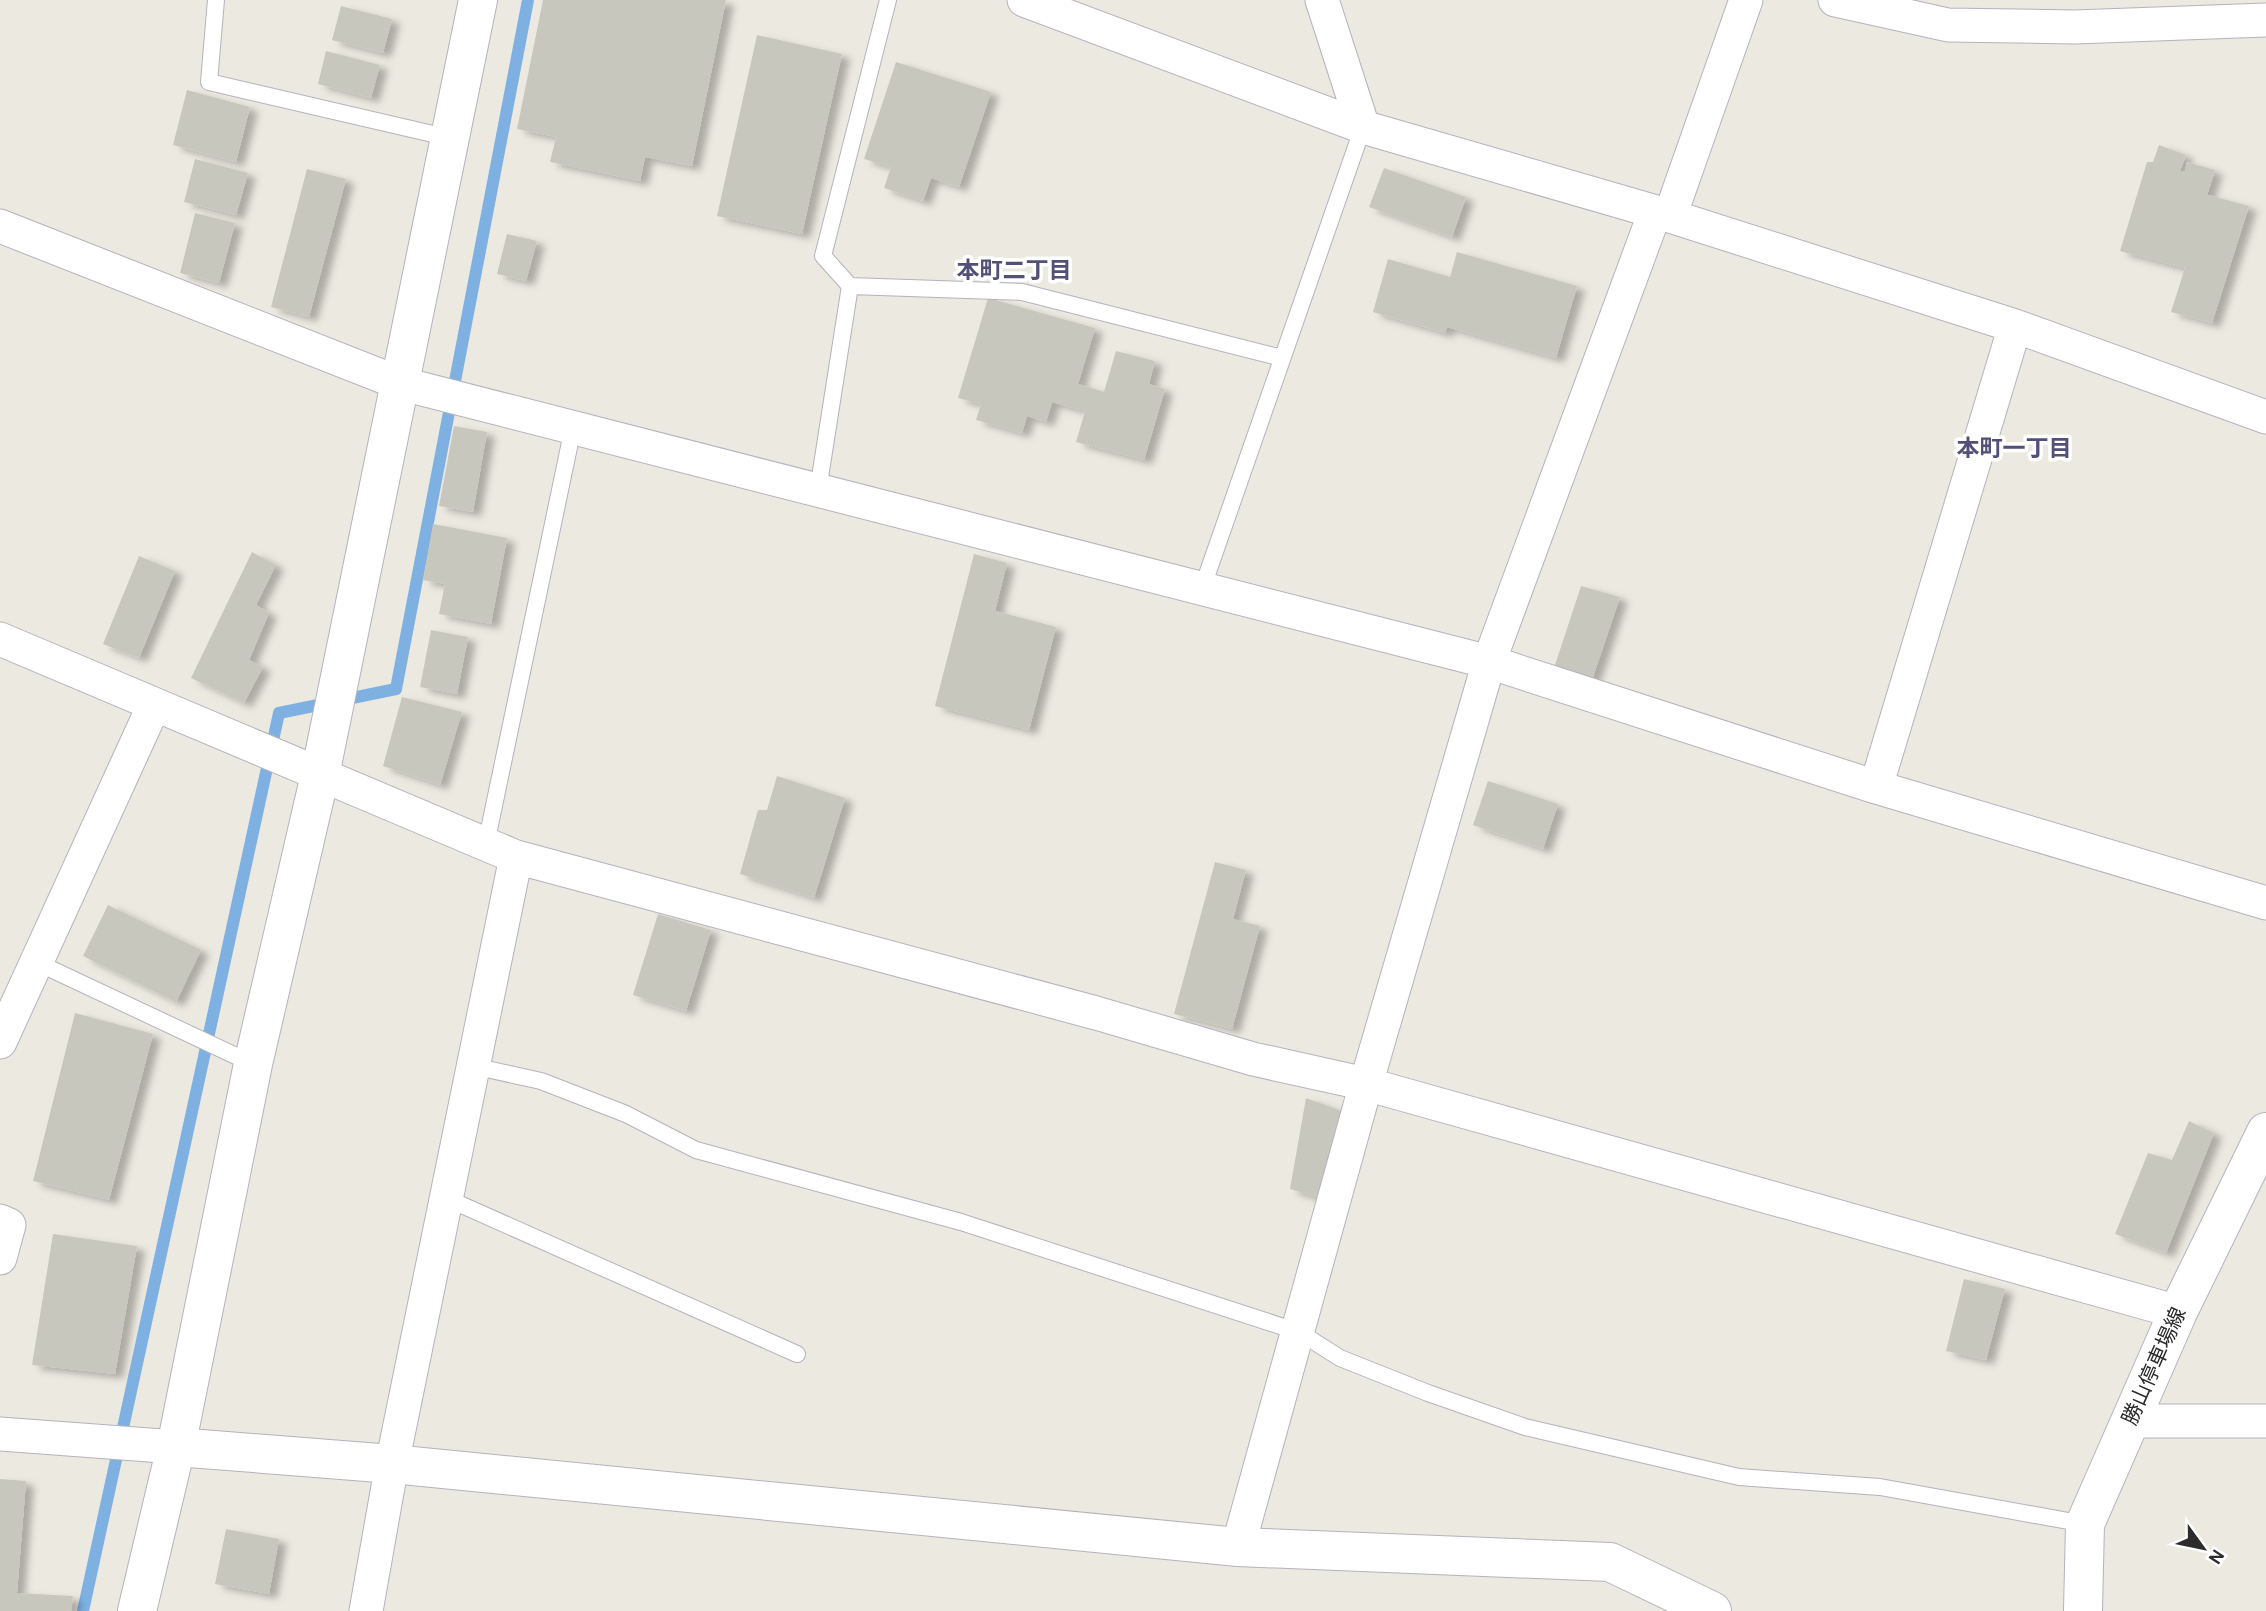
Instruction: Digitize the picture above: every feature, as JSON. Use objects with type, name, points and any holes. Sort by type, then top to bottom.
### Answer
[{"type":"street","points":[[137,1611],[176,1447],[253,1064],[320,775],[478,0]]},
{"type":"street","points":[[1024,0],[1363,127],[1663,214],[2015,326],[2266,418]]},
{"type":"street","points":[[1322,0],[1363,127]]},
{"type":"street","points":[[1238,1547],[1366,1084],[1489,662],[1746,0]]},
{"type":"street","points":[[1835,0],[1948,25],[2075,27],[2266,20]]},
{"type":"street","points":[[0,226],[399,383],[1489,662],[1876,787],[2266,903]]},
{"type":"street","points":[[1876,787],[2015,326]]},
{"type":"street","points":[[0,639],[501,850],[1096,1013],[1253,1059],[1366,1084],[2178,1312]]},
{"type":"street","points":[[0,1042],[153,705]]},
{"type":"street","points":[[366,1611],[392,1464],[473,1066],[501,850]]},
{"type":"street","name":"勝山停車場線","points":[[2083,1611],[2085,1524],[2178,1312],[2266,1132]]},
{"type":"street","points":[[0,1221],[9,1225],[0,1258]]},
{"type":"street","points":[[2128,1421],[2266,1421]]},
{"type":"street","points":[[0,1434],[392,1464],[1238,1547],[1610,1562],[1668,1600],[1712,1611]]},
{"type":"lane","points":[[216,0],[209,82],[450,138]]},
{"type":"lane","points":[[888,0],[823,256],[850,286],[1022,292],[1282,358]]},
{"type":"lane","points":[[1202,589],[1363,127]]},
{"type":"lane","points":[[818,490],[850,286]]},
{"type":"lane","points":[[501,850],[573,428]]},
{"type":"lane","points":[[36,962],[253,1064]]},
{"type":"lane","points":[[473,1066],[541,1080],[626,1114],[696,1150],[961,1222],[1298,1332],[1340,1358],[1428,1394],[1524,1427],[1739,1477],[1880,1487],[2085,1524]]},
{"type":"lane","points":[[446,1198],[797,1354]]},
{"type":"building","points":[[543,0],[726,0],[692,166],[645,157],[640,181],[550,162],[556,137],[517,129]]},
{"type":"building","points":[[341,6],[392,19],[383,53],[332,40]]},
{"type":"building","points":[[757,35],[842,54],[802,234],[717,216]]},
{"type":"building","points":[[326,51],[380,65],[371,98],[318,84]]},
{"type":"building","points":[[896,62],[991,92],[959,187],[931,178],[923,201],[884,188],[891,167],[864,159]]},
{"type":"building","points":[[187,90],[250,107],[236,162],[173,145]]},
{"type":"building","points":[[2159,145],[2186,155],[2180,171],[2185,171],[2187,162],[2215,170],[2184,268],[2120,251],[2147,162],[2153,162]]},
{"type":"building","points":[[195,159],[248,173],[236,215],[184,202]]},
{"type":"building","points":[[1384,168],[1466,197],[1452,237],[1369,207]]},
{"type":"building","points":[[307,169],[346,179],[309,317],[271,307]]},
{"type":"building","points":[[2208,195],[2249,206],[2212,323],[2171,312]]},
{"type":"building","points":[[195,213],[235,223],[219,283],[180,273]]},
{"type":"building","points":[[507,234],[537,241],[526,281],[497,274]]},
{"type":"building","points":[[1457,252],[1577,286],[1556,358],[1447,327],[1445,333],[1373,312],[1388,259],[1450,277]]},
{"type":"building","points":[[988,298],[1095,328],[1078,384],[1104,392],[1116,351],[1155,361],[1149,384],[1165,389],[1144,460],[1076,442],[1085,411],[1052,402],[1046,422],[1027,416],[1022,433],[976,420],[981,404],[958,398]]},
{"type":"building","points":[[454,426],[487,432],[473,512],[439,506]]},
{"type":"building","points":[[433,524],[507,538],[491,624],[439,614],[445,584],[423,580]]},
{"type":"building","points":[[252,552],[276,565],[256,605],[269,613],[249,660],[263,667],[244,703],[191,678]]},
{"type":"building","points":[[974,554],[1007,563],[995,611],[1056,627],[1029,730],[935,706]]},
{"type":"building","points":[[139,556],[175,571],[139,658],[103,644]]},
{"type":"building","points":[[1581,586],[1620,597],[1592,680],[1554,668]]},
{"type":"building","points":[[431,630],[468,637],[457,694],[420,687]]},
{"type":"building","points":[[402,697],[462,712],[440,785],[383,766]]},
{"type":"building","points":[[777,776],[845,798],[814,898],[740,874],[758,810],[767,810]]},
{"type":"building","points":[[1488,781],[1558,804],[1543,849],[1473,825]]},
{"type":"building","points":[[1215,862],[1246,870],[1233,919],[1260,926],[1232,1029],[1174,1014]]},
{"type":"building","points":[[108,905],[201,950],[176,1002],[83,956]]},
{"type":"building","points":[[658,914],[711,930],[686,1011],[633,995]]},
{"type":"building","points":[[75,1013],[153,1034],[109,1200],[33,1181]]},
{"type":"building","points":[[1306,1098],[1342,1111],[1320,1198],[1290,1189]]},
{"type":"building","points":[[2189,1121],[2214,1133],[2166,1253],[2115,1234],[2148,1153],[2172,1160]]},
{"type":"building","points":[[53,1234],[137,1246],[115,1374],[32,1365]]},
{"type":"building","points":[[1964,1279],[2005,1289],[1986,1360],[1946,1351]]},
{"type":"building","points":[[0,1479],[26,1481],[17,1593],[73,1596],[71,1611],[0,1611]]},
{"type":"building","points":[[226,1529],[279,1539],[269,1594],[215,1584]]},
{"type":"waterway","points":[[83,1611],[279,713],[396,689],[528,0]]},
{"type":"district","name":"本町二丁目","points":[[1014,270]]},
{"type":"district","name":"本町一丁目","points":[[2014,448]]}]
